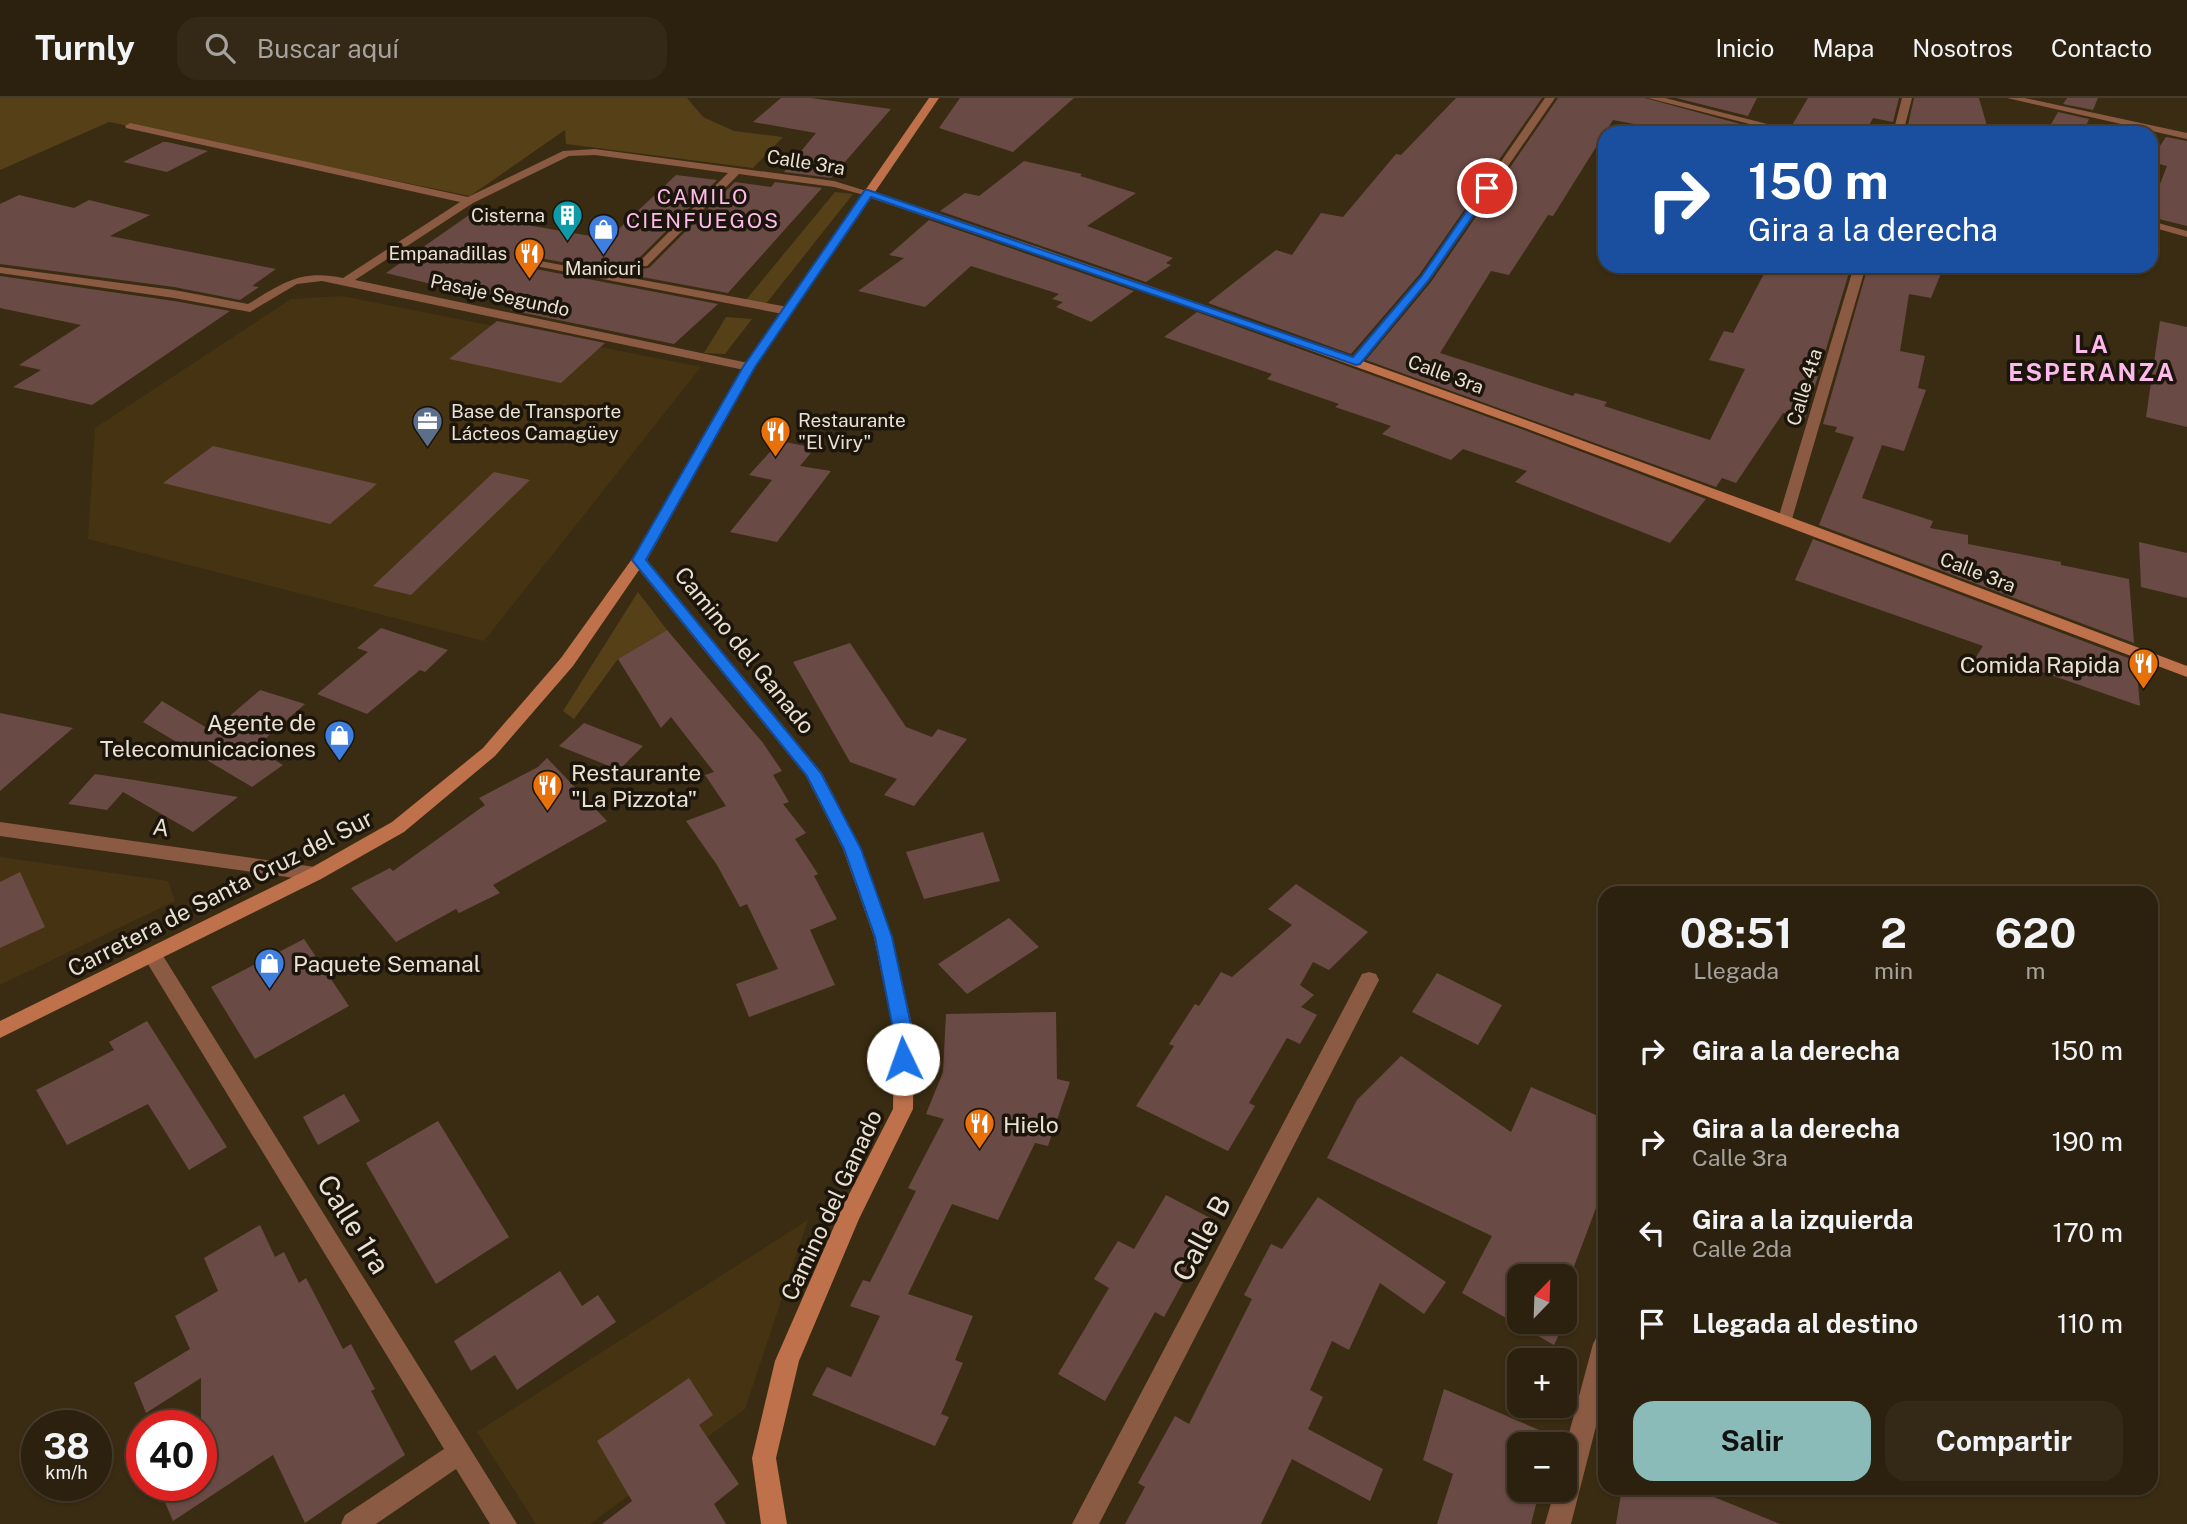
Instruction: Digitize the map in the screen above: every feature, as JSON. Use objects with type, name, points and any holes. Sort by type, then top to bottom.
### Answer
[{"type":"street","name":"Carretera de Santa Cruz del Sur","points":[[0,1030],[315,874],[398,827],[489,752],[567,662],[639,560],[749,367],[934,98]]},
{"type":"street","points":[[1356,361],[1425,279],[1550,98]]},
{"type":"street","points":[[1653,98],[1769,126]]},
{"type":"street","points":[[1900,126],[1907,98]]},
{"type":"street","points":[[2012,98],[2141,126]]},
{"type":"street","points":[[130,126],[469,201]]},
{"type":"street","points":[[2158,130],[2187,136]]},
{"type":"street","name":"Calle 3ra","points":[[343,282],[469,201],[567,153],[595,152],[834,184],[868,192],[1356,361],[1785,519],[2187,672]]},
{"type":"street","points":[[643,264],[736,171]]},
{"type":"street","points":[[2158,226],[2187,234]]},
{"type":"street","points":[[524,261],[788,311]]},
{"type":"street","name":"Pasaje Segundo","points":[[0,270],[174,294],[250,308],[295,281],[306,277],[322,277],[749,367]]},
{"type":"street","name":"Calle 4ta","points":[[1785,519],[1858,273]]},
{"type":"street","name":"Camino del Ganado","points":[[639,560],[813,773],[852,849],[883,937],[904,1034],[903,1109],[850,1215],[786,1361],[764,1458],[774,1524]]},
{"type":"street","name":"A","points":[[0,829],[315,874]]},
{"type":"street","name":"Calle 1ra","points":[[153,956],[504,1524]]},
{"type":"street","name":"Calle B","points":[[1085,1524],[1369,980]]},
{"type":"street","points":[[1558,1524],[1598,1371]]},
{"type":"street","points":[[354,1524],[460,1452]]},
{"type":"shaded area","points":[[0,98],[687,98],[703,117],[734,131],[783,137],[753,168],[566,144],[565,130],[470,196],[109,122],[0,170]]},
{"type":"shaded area","points":[[835,192],[853,194],[765,305],[745,301]]},
{"type":"shaded area","points":[[342,296],[701,367],[484,641],[88,539],[95,428],[291,299]]},
{"type":"shaded area","points":[[726,317],[752,319],[725,354],[704,353]]},
{"type":"shaded area","points":[[638,592],[667,630],[618,659],[574,719],[563,711]]},
{"type":"shaded area","points":[[0,857],[168,881],[175,901],[0,985]]},
{"type":"shaded area","points":[[808,1220],[745,1409],[590,1524],[536,1524],[477,1432]]},
{"type":"building","points":[[781,98],[811,98],[891,109],[831,178],[784,172],[816,133],[753,122]]},
{"type":"building","points":[[960,98],[1074,98],[1013,152],[939,128]]},
{"type":"building","points":[[1456,98],[1542,98],[1419,275],[1351,354],[1208,303],[1276,250],[1292,255],[1321,213],[1343,217],[1396,154],[1401,155]]},
{"type":"building","points":[[1558,98],[1645,98],[1744,125],[1644,126],[1613,120],[1609,126],[1598,126],[1598,144],[1553,216],[1548,215],[1509,275],[1491,271],[1440,353],[1573,396],[1575,393],[1607,402],[1604,406],[1710,440],[1745,369],[1709,360],[1724,331],[1733,333],[1764,273],[1849,273],[1805,419],[1783,413],[1736,483],[1722,478],[1716,487],[1366,360],[1431,282]]},
{"type":"building","points":[[1676,98],[1757,98],[1748,116]]},
{"type":"building","points":[[1808,98],[1899,98],[1893,122],[1873,118],[1869,126],[1792,126]]},
{"type":"building","points":[[1914,98],[1979,98],[1987,126],[1912,126],[1908,125]]},
{"type":"building","points":[[2067,98],[2098,98],[2093,110],[2063,104]]},
{"type":"building","points":[[2058,112],[2089,119],[2086,126],[2050,126]]},
{"type":"building","points":[[2166,137],[2187,141],[2187,226],[2158,219],[2158,189],[2167,166],[2158,164],[2158,149]]},
{"type":"building","points":[[163,142],[208,151],[167,172],[123,162]]},
{"type":"building","points":[[1024,161],[1082,174],[1080,176],[1136,193],[1087,226],[1173,258],[1166,263],[1171,265],[1146,282],[940,211],[965,193],[979,196]]},
{"type":"building","points":[[676,175],[717,180],[637,260],[639,269],[649,268],[735,182],[771,187],[775,182],[822,188],[728,293],[524,255],[517,259],[520,266],[718,304],[674,344],[510,310],[517,305],[386,273],[469,215],[608,239]]},
{"type":"building","points":[[19,195],[74,208],[89,200],[150,215],[110,236],[276,269],[252,286],[259,287],[240,300],[174,287],[0,264],[0,204]]},
{"type":"building","points":[[929,220],[1134,291],[1091,322],[1056,307],[1063,302],[1052,299],[1059,294],[971,266],[925,307],[858,291],[904,258],[889,255]]},
{"type":"building","points":[[1866,273],[1941,273],[1931,298],[1909,294],[1900,351],[1925,356],[1918,388],[1926,390],[1904,451],[1882,445],[1862,498],[1933,521],[1930,528],[1968,535],[1968,544],[2061,562],[2061,565],[2129,579],[2134,643],[1819,525],[1854,437],[1835,432],[1837,427],[1823,424]]},
{"type":"building","points":[[0,276],[230,311],[92,405],[13,387],[41,370],[19,365],[81,325],[0,308]]},
{"type":"building","points":[[1197,312],[1706,499],[1670,543],[1515,482],[1527,471],[1463,449],[1451,460],[1382,434],[1391,426],[1335,407],[1339,404],[1267,379],[1272,374],[1164,337]]},
{"type":"building","points":[[497,321],[605,343],[561,383],[449,359]]},
{"type":"building","points":[[2160,321],[2187,327],[2187,427],[2146,417]]},
{"type":"building","points":[[780,441],[815,448],[800,466],[831,471],[777,542],[730,532],[772,480],[749,475]]},
{"type":"building","points":[[213,446],[377,484],[330,524],[163,483]]},
{"type":"building","points":[[494,472],[530,480],[411,595],[373,586]]},
{"type":"building","points":[[1813,539],[2136,661],[2140,706],[2019,664],[2014,675],[1975,659],[1983,646],[1795,580]]},
{"type":"building","points":[[2139,542],[2187,553],[2187,598],[2141,587]]},
{"type":"building","points":[[381,628],[448,650],[425,672],[420,670],[367,714],[317,694],[368,652],[357,648]]},
{"type":"building","points":[[667,630],[763,743],[782,771],[773,775],[789,802],[783,804],[806,833],[795,839],[818,874],[814,876],[837,919],[810,930],[835,985],[749,1017],[736,984],[778,969],[747,904],[740,907],[717,865],[686,821],[726,806],[705,775],[714,772],[671,717],[661,728],[618,659]]},
{"type":"building","points":[[850,643],[906,727],[932,737],[938,729],[967,739],[914,806],[884,795],[897,779],[850,762],[793,662]]},
{"type":"building","points":[[260,690],[305,704],[255,748],[283,765],[252,787],[143,722],[162,701],[212,731]]},
{"type":"building","points":[[0,713],[73,728],[0,791]]},
{"type":"building","points":[[584,723],[643,746],[619,770],[559,746]]},
{"type":"building","points":[[547,758],[607,821],[493,885],[500,893],[459,913],[456,909],[396,942],[351,888],[390,868],[393,871],[485,805],[479,798],[538,767]]},
{"type":"building","points":[[95,774],[238,797],[193,832],[123,792],[107,810],[68,804]]},
{"type":"building","points":[[983,832],[1000,881],[924,899],[906,852]]},
{"type":"building","points":[[20,872],[45,927],[0,948],[0,882]]},
{"type":"building","points":[[1296,884],[1368,932],[1329,970],[1313,962],[1300,985],[1314,995],[1301,1007],[1317,1015],[1300,1044],[1287,1038],[1249,1103],[1255,1106],[1228,1151],[1136,1106],[1174,1046],[1169,1044],[1195,1004],[1199,1006],[1221,972],[1232,977],[1292,925],[1268,909]]},
{"type":"building","points":[[1009,918],[1039,947],[967,994],[938,964]]},
{"type":"building","points":[[304,939],[349,1006],[255,1059],[211,987]]},
{"type":"building","points":[[1437,973],[1502,1005],[1478,1045],[1412,1012]]},
{"type":"building","points":[[1056,1012],[1057,1079],[1070,1082],[1048,1146],[1035,1143],[998,1220],[952,1204],[908,1294],[973,1316],[955,1360],[963,1363],[941,1414],[949,1417],[935,1446],[812,1395],[827,1367],[851,1377],[880,1316],[850,1306],[863,1280],[870,1282],[916,1191],[908,1188],[944,1119],[926,1114],[943,1072],[946,1014]]},
{"type":"building","points":[[147,1021],[227,1147],[189,1170],[148,1104],[67,1145],[36,1090],[114,1050],[109,1042]]},
{"type":"building","points":[[1401,1056],[1511,1132],[1531,1087],[1598,1116],[1598,1209],[1596,1208],[1575,1264],[1507,1264],[1507,1318],[1462,1293],[1492,1236],[1327,1158],[1357,1100]]},
{"type":"building","points":[[344,1094],[360,1121],[318,1145],[303,1117]]},
{"type":"building","points":[[438,1121],[509,1237],[436,1284],[366,1163]]},
{"type":"building","points":[[1166,1195],[1214,1220],[1183,1275],[1186,1277],[1164,1317],[1155,1312],[1105,1401],[1058,1374],[1109,1288],[1094,1279],[1118,1241],[1134,1249]]},
{"type":"building","points":[[1318,1197],[1446,1282],[1424,1314],[1380,1283],[1349,1350],[1332,1341],[1310,1390],[1323,1397],[1308,1429],[1383,1469],[1370,1501],[1292,1459],[1261,1524],[1125,1524],[1145,1487],[1138,1483],[1175,1416],[1189,1424],[1252,1299],[1244,1295],[1271,1244],[1282,1249]]},
{"type":"building","points":[[260,1225],[275,1257],[284,1252],[299,1283],[306,1278],[343,1349],[351,1344],[375,1389],[371,1391],[405,1455],[305,1523],[273,1455],[217,1492],[217,1410],[201,1410],[201,1378],[151,1410],[145,1410],[134,1383],[190,1349],[175,1316],[218,1291],[204,1258]]},
{"type":"building","points":[[560,1271],[582,1306],[598,1295],[616,1322],[517,1390],[495,1355],[471,1371],[454,1341]]},
{"type":"building","points":[[1535,1334],[1559,1334],[1554,1345]]},
{"type":"building","points":[[689,1378],[713,1415],[699,1425],[739,1484],[714,1504],[726,1524],[602,1524],[632,1501],[597,1441]]},
{"type":"building","points":[[1444,1389],[1544,1432],[1507,1432],[1507,1502],[1537,1502],[1531,1524],[1437,1524],[1453,1474],[1423,1460]]},
{"type":"building","points":[[1621,1495],[1709,1495],[1780,1524],[1616,1524]]},
{"type":"building","points":[[164,1501],[203,1501],[173,1521]]},
{"type":"place","name":"Cisterna","points":[[568,242]]},
{"type":"place","name":"Manicuri","points":[[603,256]]},
{"type":"place","name":"Empanadillas","points":[[530,280]]},
{"type":"place","name":"Base de Transporte Lácteos Camagüey","points":[[428,449]]},
{"type":"place","name":"Restaurante \"El Viry\"","points":[[775,458]]},
{"type":"place","name":"Comida Rapida","points":[[2143,691]]},
{"type":"place","name":"Agente de Telecomunicaciones","points":[[339,762]]},
{"type":"place","name":"Restaurante \"La Pizzota\"","points":[[548,812]]},
{"type":"place","name":"Paquete Semanal","points":[[270,990]]},
{"type":"place","name":"Hielo","points":[[980,1151]]},
{"type":"district","name":"CAMILO CIENFUEGOS","points":[[703,208]]},
{"type":"district","name":"LA ESPERANZA","points":[[2092,358]]},
{"type":"route","points":[[903,1059],[904,1034],[883,937],[852,849],[813,773],[639,560],[749,367],[868,192],[1356,361],[1425,279],[1487,188]]}]
